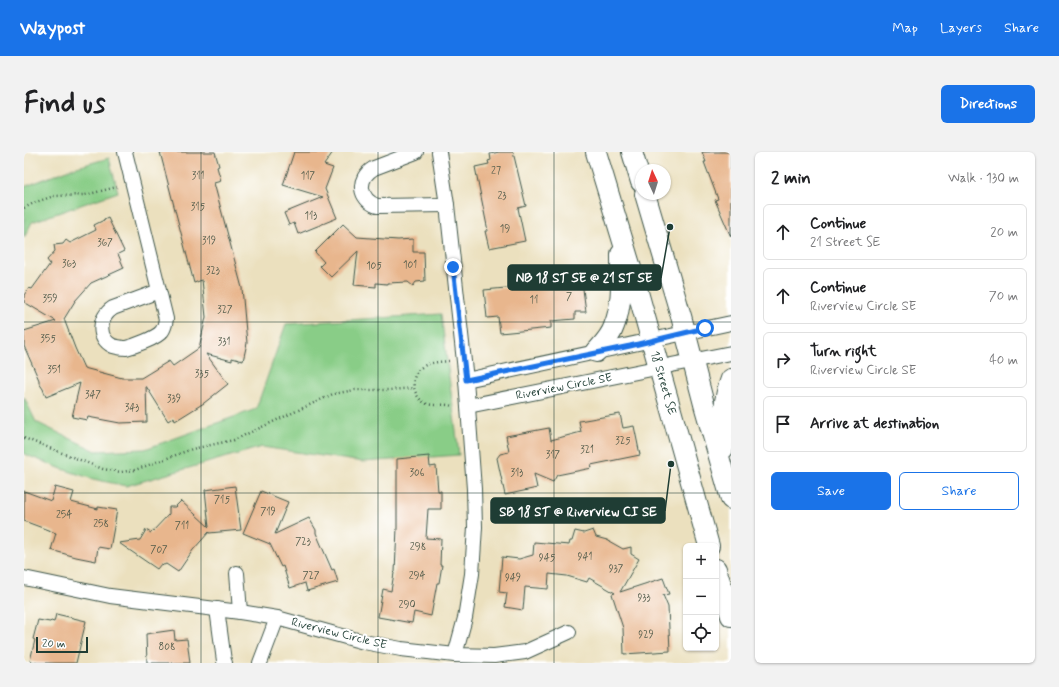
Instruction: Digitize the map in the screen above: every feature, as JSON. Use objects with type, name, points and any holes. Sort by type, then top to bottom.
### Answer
[{"type":"main road","name":"18 Street SE","points":[[596,152],[621,234],[709,543]]},
{"type":"main road","points":[[632,152],[636,164]]},
{"type":"main road","points":[[647,200],[731,499]]},
{"type":"main road","points":[[596,352],[608,338],[614,327],[618,310],[621,280],[621,234]]},
{"type":"main road","points":[[723,469],[723,413],[726,392],[731,379]]},
{"type":"main road","points":[[719,578],[731,616]]},
{"type":"street","points":[[125,152],[166,319],[162,331],[156,337],[125,348],[113,346],[108,343],[102,332],[101,325],[107,312],[113,308],[159,291]]},
{"type":"street","points":[[416,152],[368,171],[362,182],[363,194],[372,204],[378,206],[447,205]]},
{"type":"street","points":[[439,152],[447,205],[466,380],[474,489],[475,527],[471,582],[465,618],[455,654]]},
{"type":"street","points":[[466,380],[731,323]]},
{"type":"street","name":"Riverview Circle SE","points":[[468,406],[731,353]]},
{"type":"street","points":[[237,573],[240,612]]},
{"type":"street","name":"Riverview Circle SE","points":[[24,578],[110,596],[217,608],[278,618],[364,642],[401,649],[494,656],[525,652],[569,632]]},
{"type":"street","points":[[217,608],[225,663]]},
{"type":"street","points":[[260,663],[278,618]]},
{"type":"path","points":[[24,208],[54,196],[85,195],[133,181]]},
{"type":"path","points":[[450,361],[430,363],[421,368],[414,380],[414,388],[418,397],[426,403],[468,406]]},
{"type":"path","points":[[24,438],[103,469],[121,472],[135,470],[192,449],[234,440],[333,394],[355,390],[414,388]]},
{"type":"green space","points":[[109,158],[118,192],[32,222],[24,238],[24,187],[70,169]]},
{"type":"green space","points":[[441,314],[459,455],[363,462],[262,447],[126,486],[93,479],[24,454],[24,397],[36,422],[96,451],[145,449],[256,409],[286,324]]},
{"type":"building","points":[[160,152],[215,152],[221,181],[214,183],[242,288],[247,343],[243,361],[232,358],[232,361],[206,354],[228,384],[204,403],[175,421],[174,417],[168,421],[146,386],[147,422],[120,423],[88,417],[87,420],[72,417],[80,383],[46,397],[24,346],[24,331],[56,321],[24,302],[24,295],[29,288],[32,289],[50,264],[47,260],[55,251],[54,245],[63,244],[66,240],[70,243],[96,230],[94,225],[108,218],[124,251],[118,254],[124,268],[91,283],[75,301],[64,319],[84,368],[122,378],[141,378],[169,361],[173,366],[199,348],[206,317],[202,280],[194,283]]},
{"type":"building","points":[[294,152],[333,152],[324,165],[333,168],[325,189],[337,218],[298,234],[294,223],[289,225],[284,213],[323,197],[283,185]]},
{"type":"building","points":[[499,152],[513,152],[526,206],[518,208],[525,241],[489,248],[485,231],[488,231],[475,167],[489,164],[488,161],[491,160],[490,154]]},
{"type":"building","points":[[702,152],[731,152],[731,237],[715,200],[718,199],[704,162],[706,162]]},
{"type":"building","points":[[343,224],[357,237],[398,240],[413,239],[413,252],[424,252],[425,281],[416,282],[413,286],[408,282],[387,284],[376,283],[376,287],[354,285],[358,251],[331,277],[320,266],[324,262],[315,252]]},
{"type":"building","points":[[582,281],[586,312],[575,312],[575,319],[551,321],[551,328],[500,333],[498,317],[487,318],[484,290]]},
{"type":"building","points":[[620,414],[623,428],[634,426],[640,455],[591,465],[592,468],[557,475],[553,482],[534,474],[537,488],[505,495],[497,458],[500,454],[509,452],[506,436],[549,428],[551,440],[581,432],[579,421]]},
{"type":"building","points":[[429,456],[430,467],[436,466],[438,491],[441,491],[441,509],[428,509],[426,538],[441,539],[440,565],[442,565],[431,616],[414,612],[412,623],[378,617],[383,589],[391,591],[395,572],[397,528],[397,459]]},
{"type":"building","points":[[235,486],[241,530],[209,532],[193,550],[178,572],[166,564],[161,564],[157,569],[119,543],[140,540],[146,530],[151,533],[169,514],[169,507],[175,507],[181,501],[209,527],[205,490]]},
{"type":"building","points":[[55,487],[74,492],[71,502],[98,509],[98,507],[117,510],[110,549],[98,547],[96,561],[51,550],[56,533],[24,521],[24,491],[51,501]]},
{"type":"building","points":[[261,491],[288,502],[275,534],[309,518],[316,530],[332,570],[334,569],[338,582],[307,591],[305,583],[290,588],[283,566],[281,567],[270,544],[243,533]]},
{"type":"building","points":[[593,530],[596,537],[607,540],[623,549],[631,547],[631,554],[639,559],[620,592],[663,578],[669,594],[663,595],[668,607],[670,651],[624,654],[623,628],[612,594],[615,593],[589,578],[587,582],[567,576],[549,574],[548,589],[525,587],[523,610],[505,607],[507,593],[499,592],[502,557],[519,559],[533,555],[534,542],[569,545],[575,531],[584,533]]},
{"type":"building","points":[[56,614],[86,621],[76,663],[37,663],[30,661],[35,640],[33,639],[38,620],[54,622]]},
{"type":"building","points":[[174,630],[175,640],[187,639],[190,663],[147,663],[146,634]]},
{"type":"place","name":"NB 18 ST SE @ 21 ST SE","points":[[670,227]]},
{"type":"place","name":"SB 18 ST @ Riverview CI SE","points":[[671,464]]},
{"type":"route","points":[[453,267],[466,380],[630,346],[705,328]]}]
